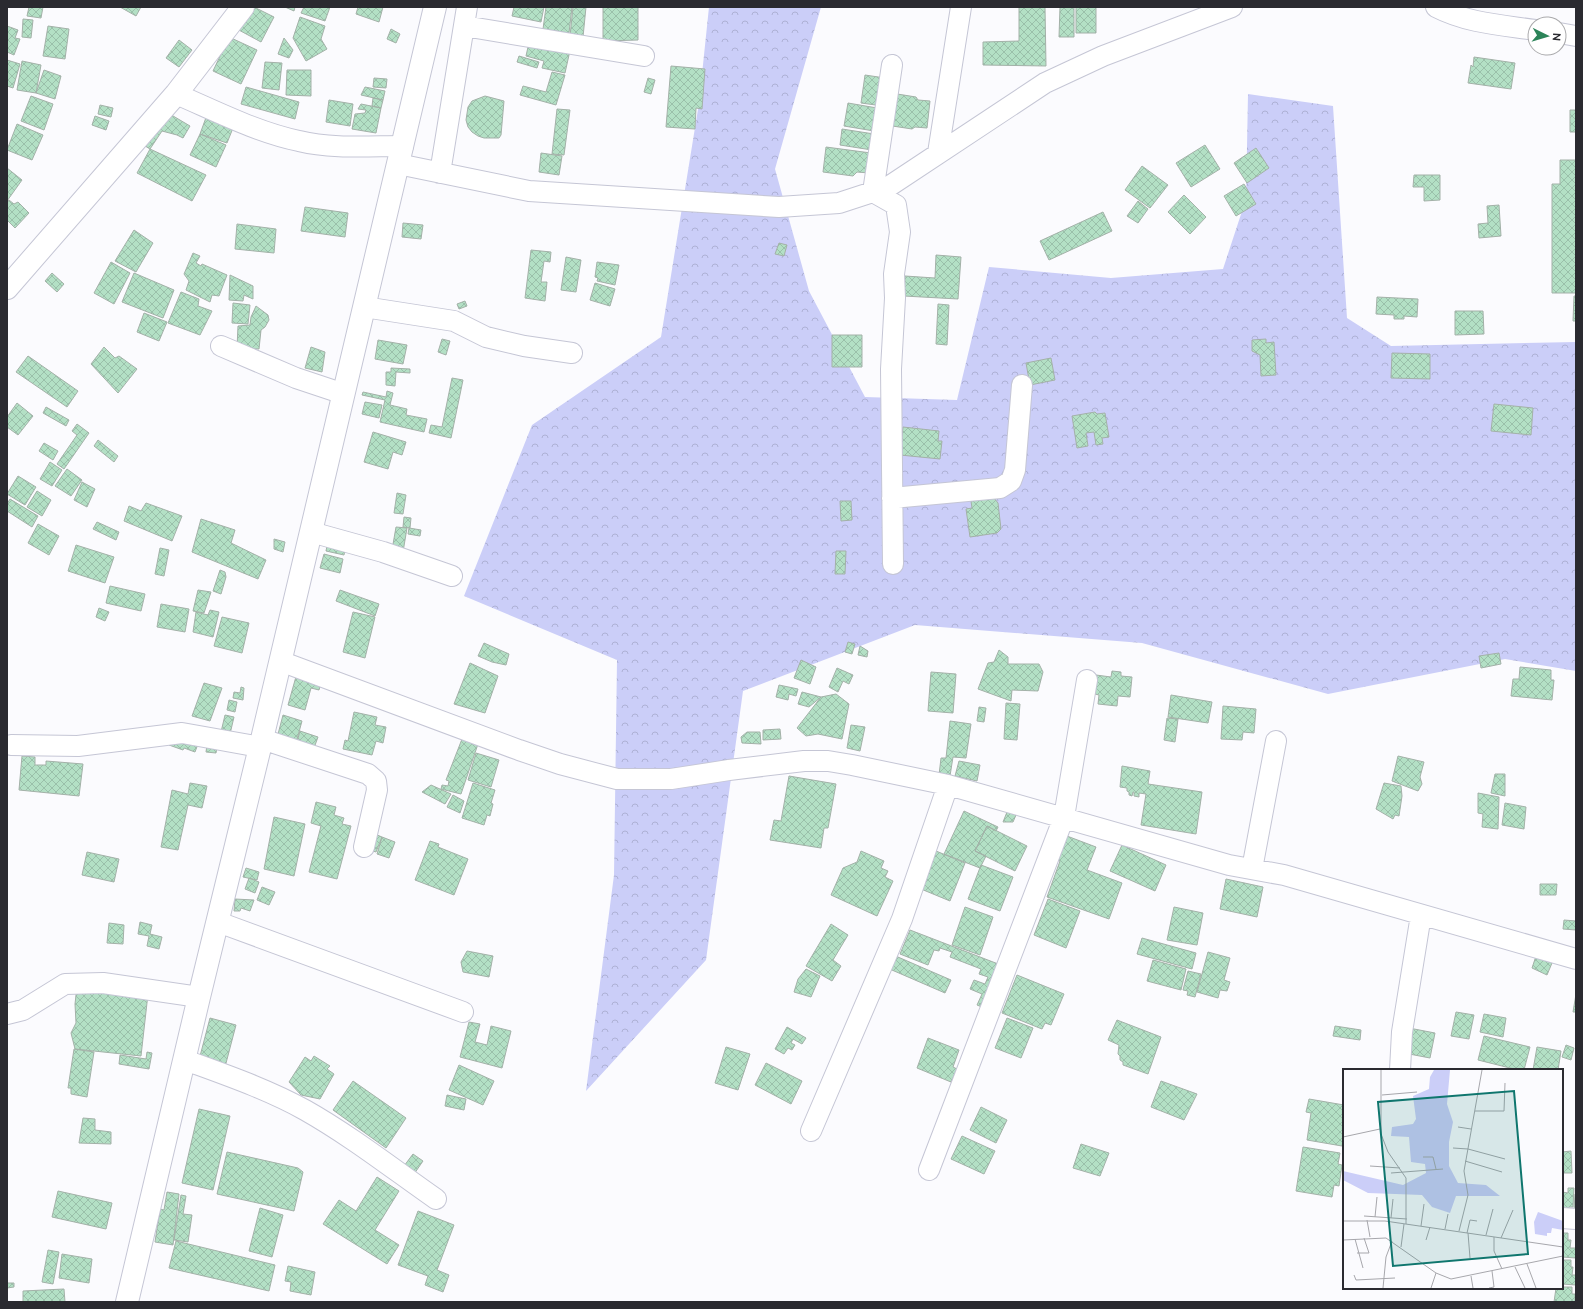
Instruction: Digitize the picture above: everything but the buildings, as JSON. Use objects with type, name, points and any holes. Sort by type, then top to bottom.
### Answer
[{"type":"main road","points":[[127,1302],[435,7]]},
{"type":"main road","points":[[7,288],[176,94],[238,9]]},
{"type":"street","points":[[938,153],[961,7]]},
{"type":"street","points":[[176,94],[252,126],[299,141],[400,155],[440,173],[529,192],[779,208],[839,203],[888,187],[1045,83],[1103,56],[1232,7]]},
{"type":"street","points":[[1436,7],[1466,19],[1527,29]]},
{"type":"street","points":[[440,173],[466,16],[644,56]]},
{"type":"street","points":[[873,192],[892,65]]},
{"type":"street","points":[[873,192],[896,205],[900,232],[894,274],[895,298],[891,369],[893,564]]},
{"type":"street","points":[[364,307],[454,321],[486,337],[524,346],[572,353]]},
{"type":"street","points":[[221,346],[296,378],[344,394]]},
{"type":"street","points":[[892,498],[1000,488],[1011,481],[1015,470],[1022,385]]},
{"type":"street","points":[[311,532],[383,552],[452,576]]},
{"type":"street","points":[[280,660],[519,750],[560,764],[617,779],[671,779],[728,770],[804,761],[828,761],[948,785],[1229,865],[1284,875],[1576,959]]},
{"type":"street","points":[[929,1170],[1064,817],[1087,680]]},
{"type":"street","points":[[11,745],[78,746],[182,733],[261,743],[368,774],[376,781],[377,790],[364,847]]},
{"type":"street","points":[[1252,869],[1276,741]]},
{"type":"street","points":[[811,1131],[902,919],[948,785]]},
{"type":"street","points":[[1400,1069],[1402,1032],[1420,915]]},
{"type":"street","points":[[218,922],[463,1012]]},
{"type":"street","points":[[7,1014],[23,1010],[64,984],[103,983],[199,997]]},
{"type":"street","points":[[185,1060],[266,1090],[306,1110],[350,1138],[436,1199]]},
{"type":"street","points":[[1563,1218],[1576,1219]]},
{"type":"green space","points":[[709,7],[821,7],[775,169],[809,291],[865,397],[957,400],[989,267],[1111,278],[1223,269],[1246,199],[1248,94],[1333,106],[1347,318],[1391,346],[1576,342],[1576,671],[1505,659],[1328,694],[1142,643],[915,625],[743,691],[706,960],[586,1091],[614,875],[617,660],[464,596],[532,425],[661,337],[699,103]]}]
